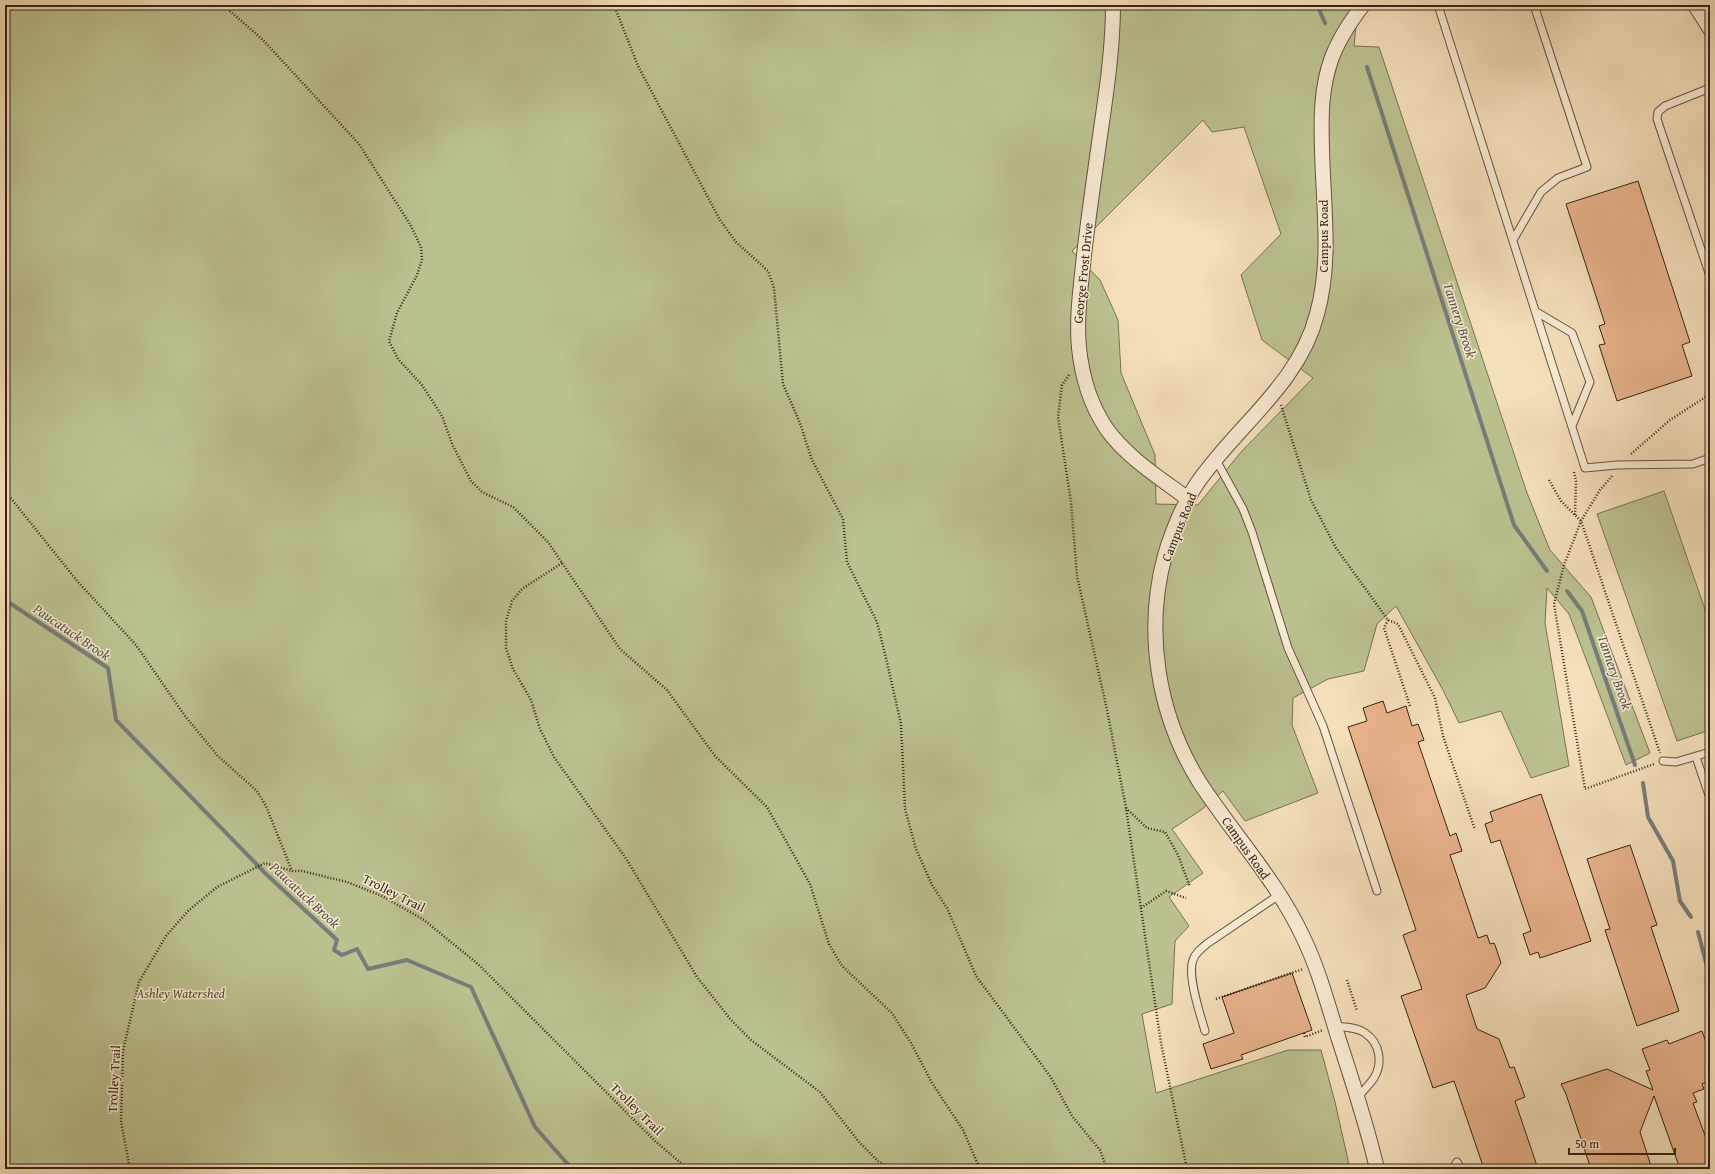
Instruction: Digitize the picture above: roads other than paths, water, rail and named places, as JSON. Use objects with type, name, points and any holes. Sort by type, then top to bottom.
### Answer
[{"type":"street","name":"George Frost Drive","points":[[1113,5],[1109,67],[1087,230],[1078,312],[1080,361],[1091,400],[1101,420],[1112,436],[1134,457],[1188,499]]},
{"type":"street","name":"Campus Road","points":[[1363,5],[1350,24],[1332,57],[1322,96],[1321,128],[1324,272],[1321,299],[1314,326],[1304,350],[1292,370],[1277,390],[1196,484],[1188,499],[1166,553],[1158,591],[1156,644],[1162,691],[1175,732],[1193,771],[1279,895],[1303,937],[1320,978],[1330,1028],[1358,1097],[1377,1169]]},
{"type":"street","points":[[1695,5],[1710,29]]},
{"type":"lane","points":[[1438,5],[1586,468],[1621,465],[1693,464],[1710,458]]},
{"type":"lane","points":[[1513,240],[1541,192],[1558,178],[1587,167],[1534,5]]},
{"type":"lane","points":[[1710,88],[1665,106],[1658,112],[1657,119],[1710,276]]},
{"type":"lane","points":[[1535,311],[1572,333],[1590,382],[1572,426]]},
{"type":"lane","points":[[1216,460],[1243,509],[1252,532],[1288,648],[1323,726],[1377,891]]},
{"type":"lane","points":[[1663,760],[1676,762],[1710,752]]},
{"type":"lane","points":[[1696,757],[1710,798]]},
{"type":"lane","points":[[1204,1031],[1193,984],[1193,959],[1208,943],[1279,895]]},
{"type":"lane","points":[[1330,1028],[1351,1028],[1365,1033],[1376,1045],[1380,1062],[1374,1077],[1358,1097]]},
{"type":"lane","points":[[1452,1169],[1457,1162],[1462,1169]]},
{"type":"waterway","name":"Tannery Brook","points":[[1317,5],[1325,23]]},
{"type":"waterway","name":"Tannery Brook","points":[[1367,67],[1514,525],[1547,571]]},
{"type":"waterway","name":"Tannery Brook","points":[[1567,591],[1582,611],[1635,765]]},
{"type":"waterway","name":"Paucatuck Brook","points":[[5,600],[108,668],[116,720],[266,874],[337,940],[334,950],[342,955],[357,949],[368,969],[407,960],[471,987],[535,1127],[572,1169]]},
{"type":"waterway","name":"Tannery Brook","points":[[1643,783],[1648,817],[1673,861],[1680,901],[1691,917]]},
{"type":"waterway","name":"Tannery Brook","points":[[1698,932],[1710,978]]},
{"type":"park label","name":"Ashley Watershed","points":[[181,993]]}]
